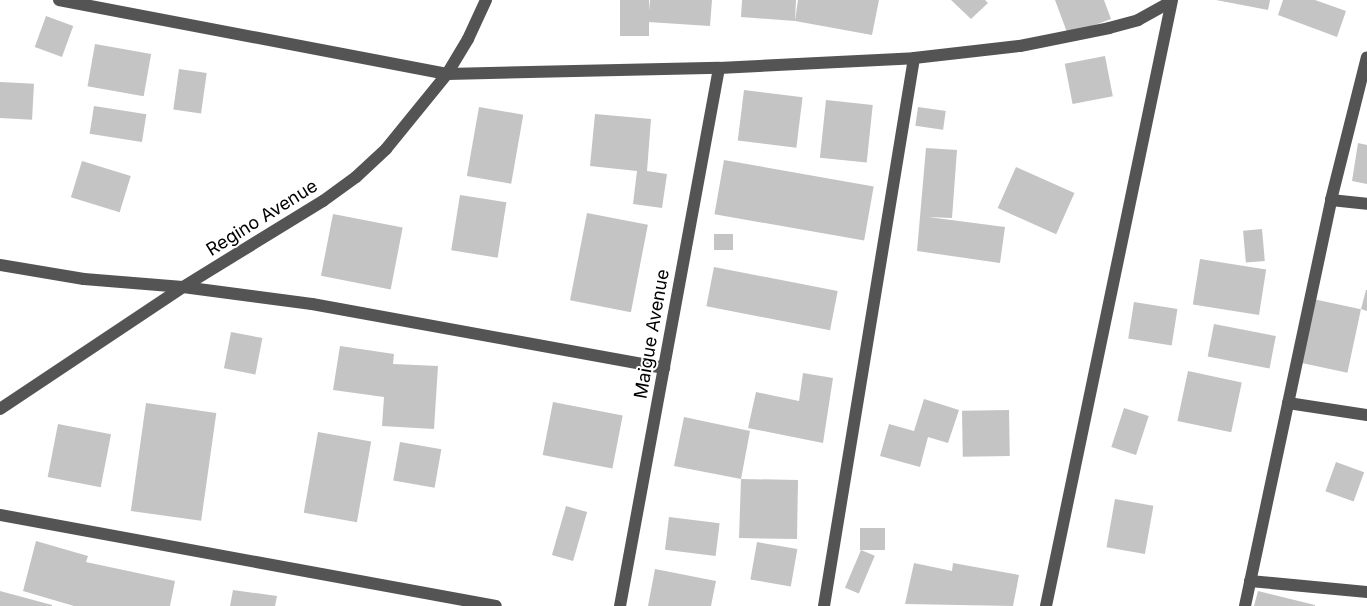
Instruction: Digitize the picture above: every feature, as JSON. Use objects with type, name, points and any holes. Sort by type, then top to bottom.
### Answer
[{"type":"street","points":[[59,0],[447,74],[719,68],[914,58],[1020,46],[1109,28],[1138,20],[1171,2]]},
{"type":"street","name":"Regino Avenue","points":[[0,409],[183,287],[323,202],[356,177],[386,149],[447,74],[468,40],[486,0]]},
{"type":"street","points":[[1046,606],[1171,2]]},
{"type":"street","points":[[1245,606],[1331,200],[1367,57]]},
{"type":"street","points":[[824,606],[914,58]]},
{"type":"street","name":"Maigue Avenue","points":[[620,606],[719,68]]},
{"type":"street","points":[[1331,200],[1367,204]]},
{"type":"street","points":[[0,265],[84,279],[183,287],[312,304],[664,368]]},
{"type":"street","points":[[1288,402],[1367,415]]},
{"type":"street","points":[[0,515],[496,606]]},
{"type":"street","points":[[1250,581],[1367,592]]},
{"type":"building","points":[[620,0],[649,0],[649,36],[620,36]]},
{"type":"building","points":[[650,0],[712,0],[710,26],[648,22]]},
{"type":"building","points":[[742,0],[796,0],[795,21],[741,17]]},
{"type":"building","points":[[798,0],[879,0],[872,35],[795,21]]},
{"type":"building","points":[[951,0],[985,0],[988,3],[971,19]]},
{"type":"building","points":[[1055,0],[1104,0],[1111,19],[1068,35]]},
{"type":"building","points":[[1216,0],[1270,0],[1268,10]]},
{"type":"building","points":[[1283,0],[1315,0],[1346,11],[1337,37],[1278,15]]},
{"type":"building","points":[[46,16],[73,26],[62,57],[35,47]]},
{"type":"building","points":[[95,44],[151,54],[144,96],[88,86]]},
{"type":"building","points":[[1105,56],[1113,96],[1073,104],[1065,64]]},
{"type":"building","points":[[179,69],[207,73],[201,113],[173,110]]},
{"type":"building","points":[[0,82],[34,84],[32,120],[0,118]]},
{"type":"building","points":[[744,90],[803,97],[796,148],[738,141]]},
{"type":"building","points":[[826,100],[873,105],[867,163],[820,158]]},
{"type":"building","points":[[94,106],[146,114],[142,142],[90,134]]},
{"type":"building","points":[[479,107],[523,115],[511,184],[467,176]]},
{"type":"building","points":[[918,107],[946,111],[943,130],[915,126]]},
{"type":"building","points":[[595,114],[651,119],[647,171],[667,174],[662,208],[633,204],[637,171],[590,166]]},
{"type":"building","points":[[1358,143],[1367,145],[1367,184],[1352,181]]},
{"type":"building","points":[[926,148],[957,150],[952,218],[928,217],[1005,227],[1000,263],[917,251]]},
{"type":"building","points":[[724,160],[874,186],[864,241],[714,214]]},
{"type":"building","points":[[82,161],[131,176],[120,212],[71,197]]},
{"type":"building","points":[[1016,167],[1074,193],[1056,234],[998,208]]},
{"type":"building","points":[[460,195],[506,202],[498,258],[451,250]]},
{"type":"building","points":[[587,213],[648,225],[631,312],[570,300]]},
{"type":"building","points":[[333,214],[403,228],[391,289],[321,276]]},
{"type":"building","points":[[1262,229],[1265,261],[1246,263],[1243,231]]},
{"type":"building","points":[[714,234],[733,234],[733,250],[714,250]]},
{"type":"building","points":[[1200,259],[1266,269],[1259,315],[1193,304]]},
{"type":"building","points":[[714,267],[838,291],[830,330],[706,306]]},
{"type":"building","points":[[1367,290],[1367,311],[1361,309]]},
{"type":"building","points":[[1313,299],[1361,309],[1347,373],[1299,363]]},
{"type":"building","points":[[1134,302],[1177,309],[1172,345],[1128,339]]},
{"type":"building","points":[[1214,324],[1276,336],[1270,368],[1208,356]]},
{"type":"building","points":[[231,332],[262,338],[255,374],[224,368]]},
{"type":"building","points":[[340,346],[394,354],[393,364],[438,366],[434,429],[382,426],[384,397],[333,390]]},
{"type":"building","points":[[1188,371],[1242,382],[1231,432],[1177,421]]},
{"type":"building","points":[[803,373],[833,378],[823,443],[748,428],[756,392],[799,401]]},
{"type":"building","points":[[924,399],[959,410],[948,443],[928,437],[920,467],[880,456],[889,424],[914,431]]},
{"type":"building","points":[[553,402],[623,416],[612,469],[543,455]]},
{"type":"building","points":[[146,403],[216,413],[201,521],[131,511]]},
{"type":"building","points":[[1124,408],[1149,416],[1136,455],[1111,447]]},
{"type":"building","points":[[1009,410],[1010,456],[963,457],[962,411]]},
{"type":"building","points":[[684,417],[750,431],[741,479],[674,466]]},
{"type":"building","points":[[58,424],[111,434],[101,487],[48,477]]},
{"type":"building","points":[[318,432],[371,441],[357,522],[304,513]]},
{"type":"building","points":[[400,442],[441,449],[435,488],[393,480]]},
{"type":"building","points":[[1336,462],[1364,472],[1354,501],[1325,491]]},
{"type":"building","points":[[741,479],[798,480],[797,539],[739,538]]},
{"type":"building","points":[[1115,499],[1153,506],[1145,554],[1106,547]]},
{"type":"building","points":[[566,506],[587,512],[573,561],[552,555]]},
{"type":"building","points":[[669,517],[720,523],[716,556],[665,550]]},
{"type":"building","points":[[860,528],[885,528],[885,550],[860,550]]},
{"type":"building","points":[[36,541],[88,556],[86,562],[175,581],[170,606],[74,606],[23,591]]},
{"type":"building","points":[[757,542],[797,549],[791,587],[750,579]]},
{"type":"building","points":[[861,550],[875,556],[859,594],[845,588]]},
{"type":"building","points":[[914,563],[952,571],[953,563],[1019,575],[1013,606],[905,604]]},
{"type":"building","points":[[655,569],[716,581],[711,606],[648,606]]},
{"type":"building","points":[[233,590],[277,596],[275,606],[230,606]]},
{"type":"building","points":[[0,591],[52,605],[52,606],[0,606]]},
{"type":"building","points":[[1258,591],[1315,605],[1315,606],[1254,606]]}]
